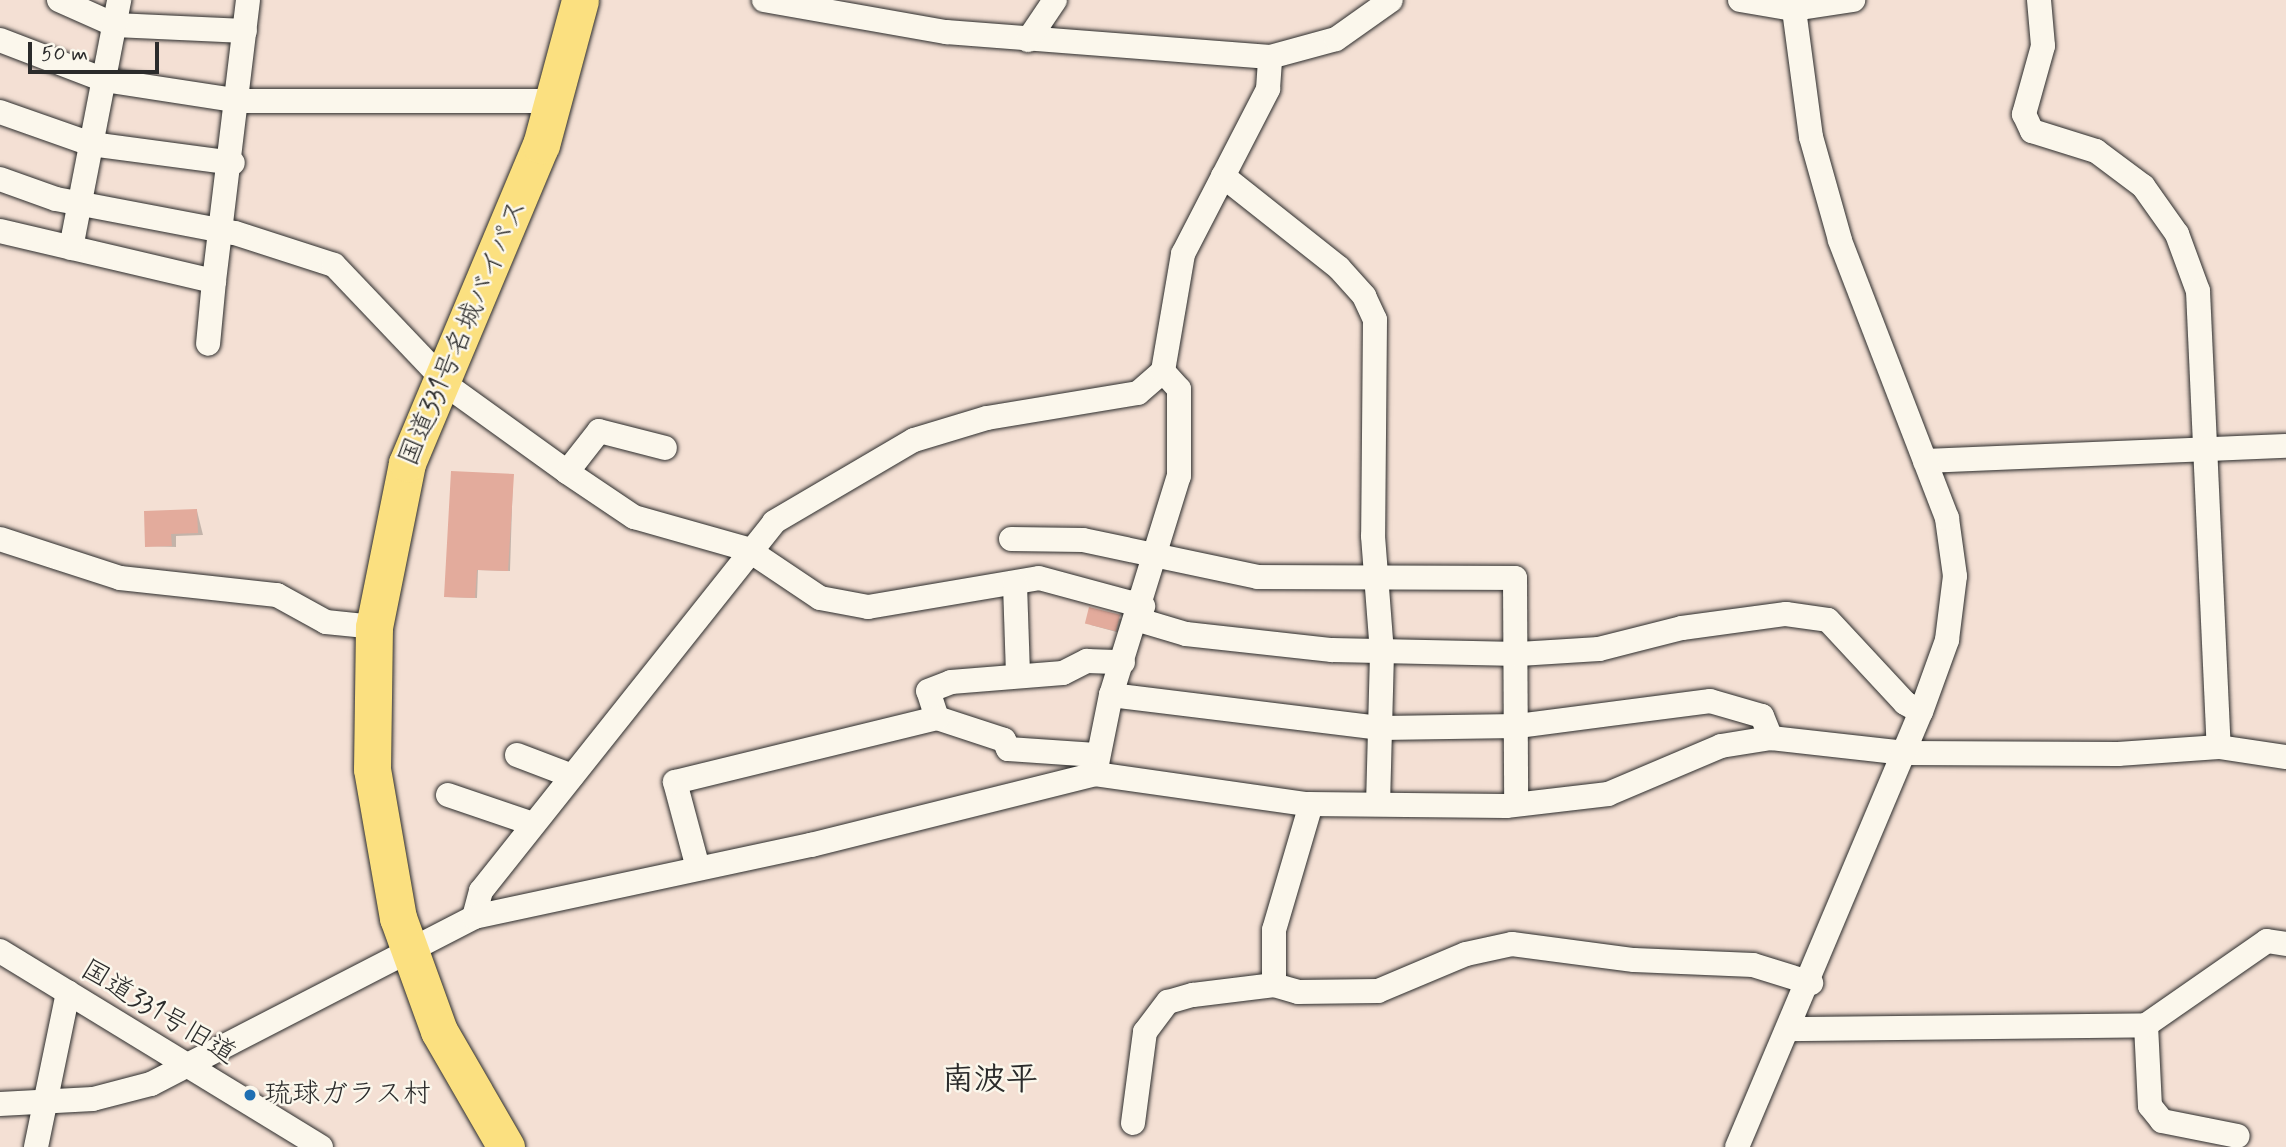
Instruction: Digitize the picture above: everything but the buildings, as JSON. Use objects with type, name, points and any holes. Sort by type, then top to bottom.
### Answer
[{"type":"highway","name":"国道331号名城バイパス","points":[[506,1147],[461,1074],[407,951],[375,802],[373,627],[392,518],[439,377],[557,101],[580,0]]},
{"type":"street","points":[[58,0],[115,25],[245,31]]},
{"type":"street","points":[[71,248],[119,0]]},
{"type":"street","points":[[208,344],[214,281],[233,163],[248,0]]},
{"type":"street","points":[[767,0],[1028,40],[1270,57],[1336,38],[1391,0]]},
{"type":"street","points":[[1028,40],[1055,0]]},
{"type":"street","points":[[1740,0],[1794,9],[1853,0]]},
{"type":"street","points":[[2039,0],[2043,46],[2024,114],[2032,131],[2096,150],[2143,186],[2177,233],[2198,291],[2219,747]]},
{"type":"street","points":[[1737,1147],[1792,1029],[1921,712],[1947,640],[1955,576],[1947,518],[1840,240],[1811,137],[1794,9]]},
{"type":"street","points":[[0,40],[104,80],[240,101],[557,101]]},
{"type":"street","points":[[474,917],[481,891],[687,636],[747,549],[832,485],[914,440],[987,418],[1138,393],[1163,371],[1183,254],[1268,89],[1270,57]]},
{"type":"street","points":[[0,112],[91,144],[233,163]]},
{"type":"street","points":[[1223,176],[1339,268],[1375,320],[1376,574],[1382,653],[1378,803]]},
{"type":"street","points":[[0,179],[79,203],[224,231],[334,265],[439,377],[568,472],[643,521],[747,549],[820,598],[868,607],[1015,584],[1065,582],[1186,634],[1382,653],[1519,653],[1599,649],[1682,628],[1786,614],[1828,620],[1905,704],[1921,712]]},
{"type":"street","points":[[0,231],[214,281]]},
{"type":"street","points":[[1096,764],[1111,695],[1141,613],[1179,477],[1179,389],[1163,371]]},
{"type":"street","points":[[568,472],[599,431],[665,448]]},
{"type":"street","points":[[1925,461],[2286,446]]},
{"type":"street","points":[[0,539],[120,578],[277,595],[326,622],[373,627]]},
{"type":"street","points":[[1011,539],[1083,540],[1160,552],[1258,578],[1376,574],[1515,578],[1519,653],[1516,804]]},
{"type":"street","points":[[1015,584],[1018,674]]},
{"type":"street","points":[[937,718],[927,696],[936,686],[1018,674],[1063,673],[1087,661],[1123,662]]},
{"type":"street","points":[[1111,695],[1381,728],[1518,726],[1710,701],[1762,716],[1771,738]]},
{"type":"street","points":[[698,868],[675,782],[937,718],[1004,740],[1008,749],[1311,804],[1516,804],[1608,794],[1721,746],[1771,738],[1905,753],[2118,754],[2219,747],[2286,757]]},
{"type":"street","points":[[517,755],[572,776]]},
{"type":"street","points":[[0,1104],[47,1105],[121,1094],[189,1066],[474,917],[698,868],[1096,764]]},
{"type":"street","points":[[448,795],[533,824]]},
{"type":"street","points":[[1274,985],[1274,930],[1311,804]]},
{"type":"street","points":[[1792,1029],[2146,1025],[2267,941],[2286,944]]},
{"type":"street","points":[[1133,1123],[1145,1032],[1168,1002],[1274,985],[1298,992],[1378,991],[1466,954],[1512,944],[1634,960],[1753,965],[1811,983]]},
{"type":"street","name":"国道331号旧道","points":[[0,951],[321,1147]]},
{"type":"street","points":[[36,1147],[47,1105],[68,992]]},
{"type":"street","points":[[2146,1025],[2150,1107],[2162,1121],[2238,1136]]},
{"type":"place","name":"琉球ガラス村","points":[[250,1095]]},
{"type":"district","name":"南波平","points":[[990,1080]]}]
